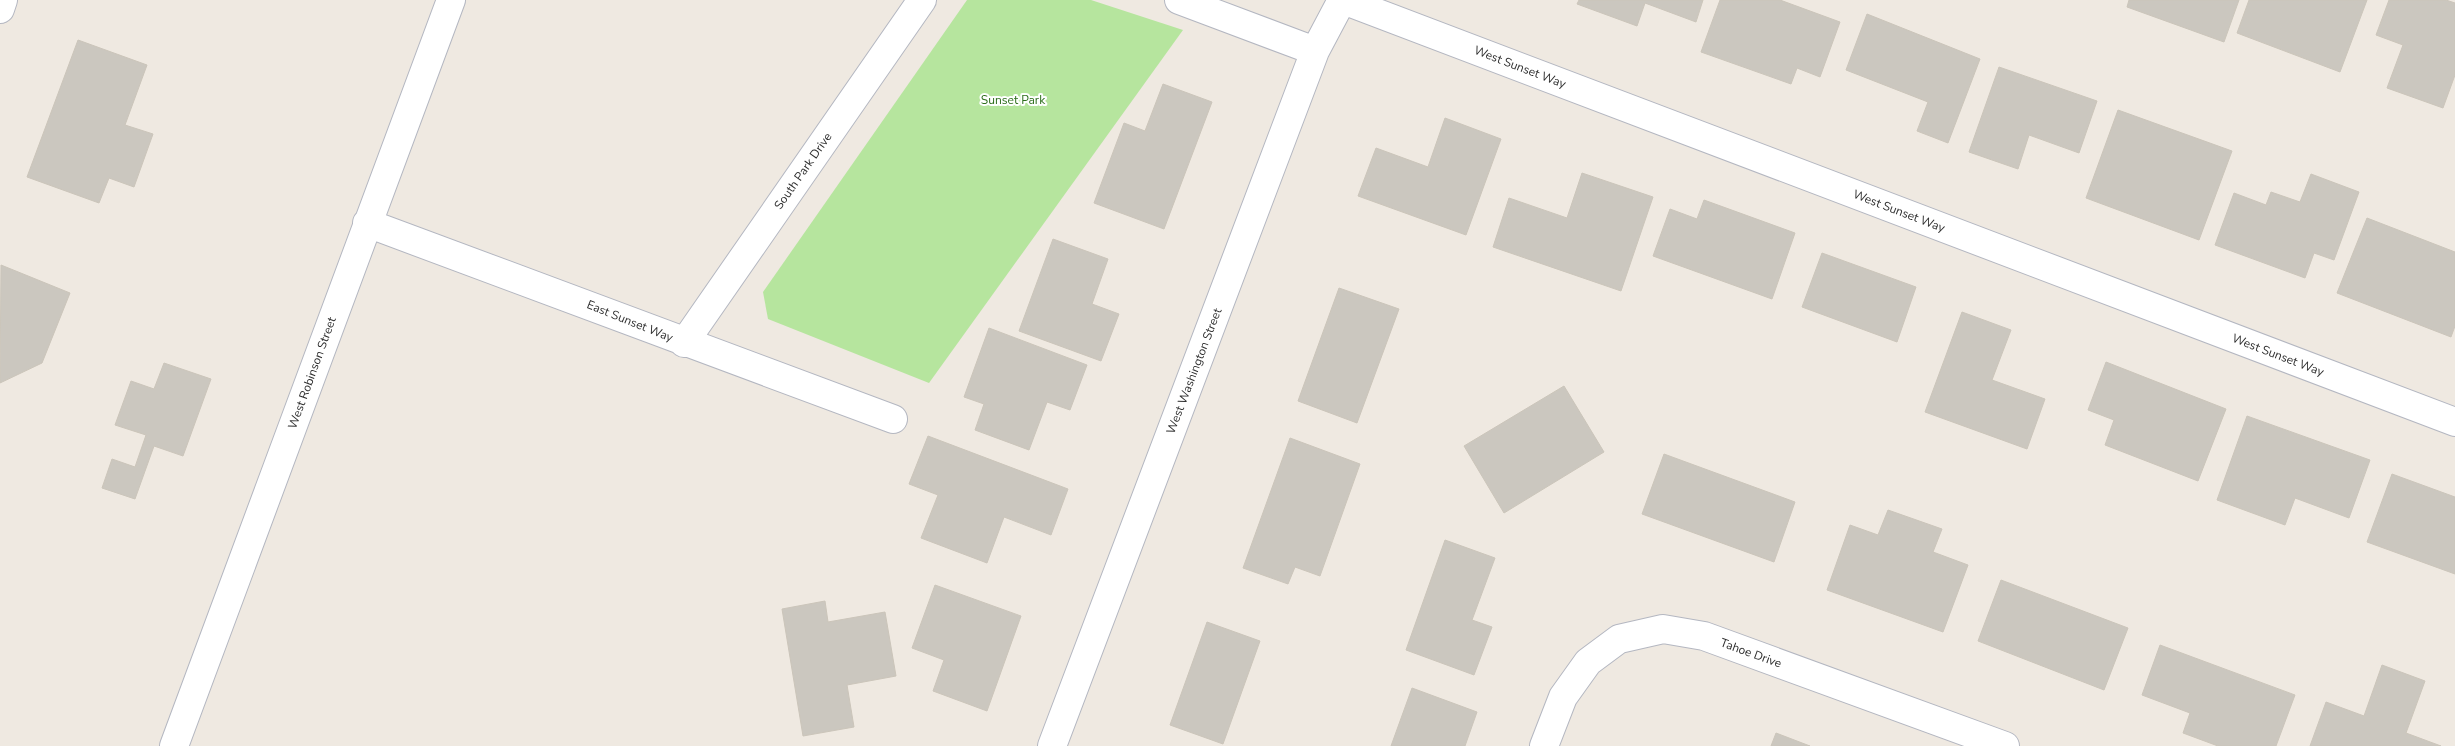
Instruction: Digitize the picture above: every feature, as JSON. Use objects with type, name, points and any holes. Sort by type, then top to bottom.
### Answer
[{"type":"street","points":[[0,9],[3,0]]},
{"type":"street","name":"West Robinson Street","points":[[174,746],[451,0]]},
{"type":"street","name":"South Park Drive","points":[[684,343],[922,0]]},
{"type":"street","points":[[1179,0],[1315,51]]},
{"type":"street","name":"West Washington Street","points":[[1052,746],[1315,51],[1343,0]]},
{"type":"street","name":"West Sunset Way","points":[[1343,0],[2455,422]]},
{"type":"street","name":"East Sunset Way","points":[[367,223],[574,298],[684,343],[893,419]]},
{"type":"street","name":"Tahoe Drive","points":[[1544,746],[1563,696],[1588,662],[1619,639],[1663,629],[1704,636],[2005,746]]},
{"type":"green space","name":"Sunset Park","points":[[967,0],[1091,0],[1183,30],[929,383],[768,319],[763,292]]},
{"type":"building","points":[[1579,0],[1703,0],[1696,22],[1645,3],[1637,26],[1577,4]]},
{"type":"building","points":[[1720,0],[1780,0],[1840,22],[1820,77],[1797,68],[1791,84],[1701,52]]},
{"type":"building","points":[[2129,0],[2239,0],[2224,42],[2127,7]]},
{"type":"building","points":[[2249,0],[2367,0],[2340,72],[2237,33]]},
{"type":"building","points":[[2389,0],[2446,0],[2455,3],[2455,75],[2443,108],[2387,88],[2403,45],[2376,35]]},
{"type":"building","points":[[1867,14],[1980,59],[1948,143],[1917,131],[1928,102],[1846,70]]},
{"type":"building","points":[[78,40],[147,65],[125,125],[153,134],[134,187],[109,178],[99,203],[27,177]]},
{"type":"building","points":[[1999,67],[2097,101],[2079,153],[2029,135],[2018,169],[1969,152]]},
{"type":"building","points":[[1163,84],[1212,102],[1164,229],[1094,203],[1124,123],[1145,131]]},
{"type":"building","points":[[2118,110],[2232,151],[2199,240],[2086,198]]},
{"type":"building","points":[[1445,118],[1501,139],[1466,235],[1358,196],[1376,148],[1428,167]]},
{"type":"building","points":[[1582,173],[1653,197],[1621,291],[1493,247],[1509,198],[1567,218]]},
{"type":"building","points":[[2311,174],[2359,192],[2334,260],[2314,253],[2305,278],[2215,245],[2234,193],[2266,205],[2271,192],[2300,202]]},
{"type":"building","points":[[1704,200],[1795,233],[1772,299],[1653,256],[1670,209],[1697,219]]},
{"type":"building","points":[[2367,218],[2455,252],[2455,326],[2451,337],[2337,293]]},
{"type":"building","points":[[1053,239],[1108,259],[1092,304],[1119,314],[1101,361],[1019,331]]},
{"type":"building","points":[[1822,253],[1916,287],[1897,342],[1802,307]]},
{"type":"building","points":[[1,265],[70,293],[42,363],[0,383]]},
{"type":"building","points":[[1339,288],[1399,309],[1357,423],[1298,401]]},
{"type":"building","points":[[1962,312],[2011,330],[1992,380],[2045,399],[2027,449],[1925,412]]},
{"type":"building","points":[[989,328],[1087,365],[1070,410],[1047,402],[1029,450],[975,430],[984,404],[964,397]]},
{"type":"building","points":[[2106,362],[2226,409],[2198,481],[2105,445],[2114,420],[2088,410]]},
{"type":"building","points":[[164,363],[211,379],[183,456],[154,446],[135,499],[102,488],[112,459],[135,467],[146,435],[115,425],[131,381],[154,389]]},
{"type":"building","points":[[1564,386],[1604,452],[1504,513],[1464,446]]},
{"type":"building","points":[[2247,416],[2370,460],[2349,518],[2295,498],[2285,525],[2217,500]]},
{"type":"building","points":[[928,436],[1068,489],[1051,535],[1004,517],[987,563],[921,538],[938,495],[909,484]]},
{"type":"building","points":[[1290,438],[1360,464],[1320,576],[1295,567],[1288,584],[1243,568]]},
{"type":"building","points":[[1664,454],[1795,502],[1774,562],[1642,514]]},
{"type":"building","points":[[2392,474],[2455,497],[2455,574],[2367,542]]},
{"type":"building","points":[[1888,510],[1942,529],[1933,552],[1968,565],[1943,632],[1827,590],[1850,525],[1878,535]]},
{"type":"building","points":[[1445,540],[1495,558],[1472,620],[1492,627],[1474,675],[1406,650]]},
{"type":"building","points":[[2001,580],[2128,628],[2104,690],[1978,641]]},
{"type":"building","points":[[935,585],[1021,616],[987,711],[933,691],[944,660],[912,648]]},
{"type":"building","points":[[825,601],[828,622],[885,612],[896,676],[847,685],[854,727],[803,736],[782,609]]},
{"type":"building","points":[[1207,622],[1260,641],[1223,744],[1170,725]]},
{"type":"building","points":[[2160,645],[2295,695],[2276,746],[2218,746],[2183,733],[2190,713],[2142,695]]},
{"type":"building","points":[[2382,665],[2425,681],[2406,733],[2441,746],[2310,746],[2326,702],[2364,716]]},
{"type":"building","points":[[1412,688],[1477,712],[1465,746],[1391,746]]},
{"type":"building","points":[[1776,733],[1810,746],[1771,746]]}]
